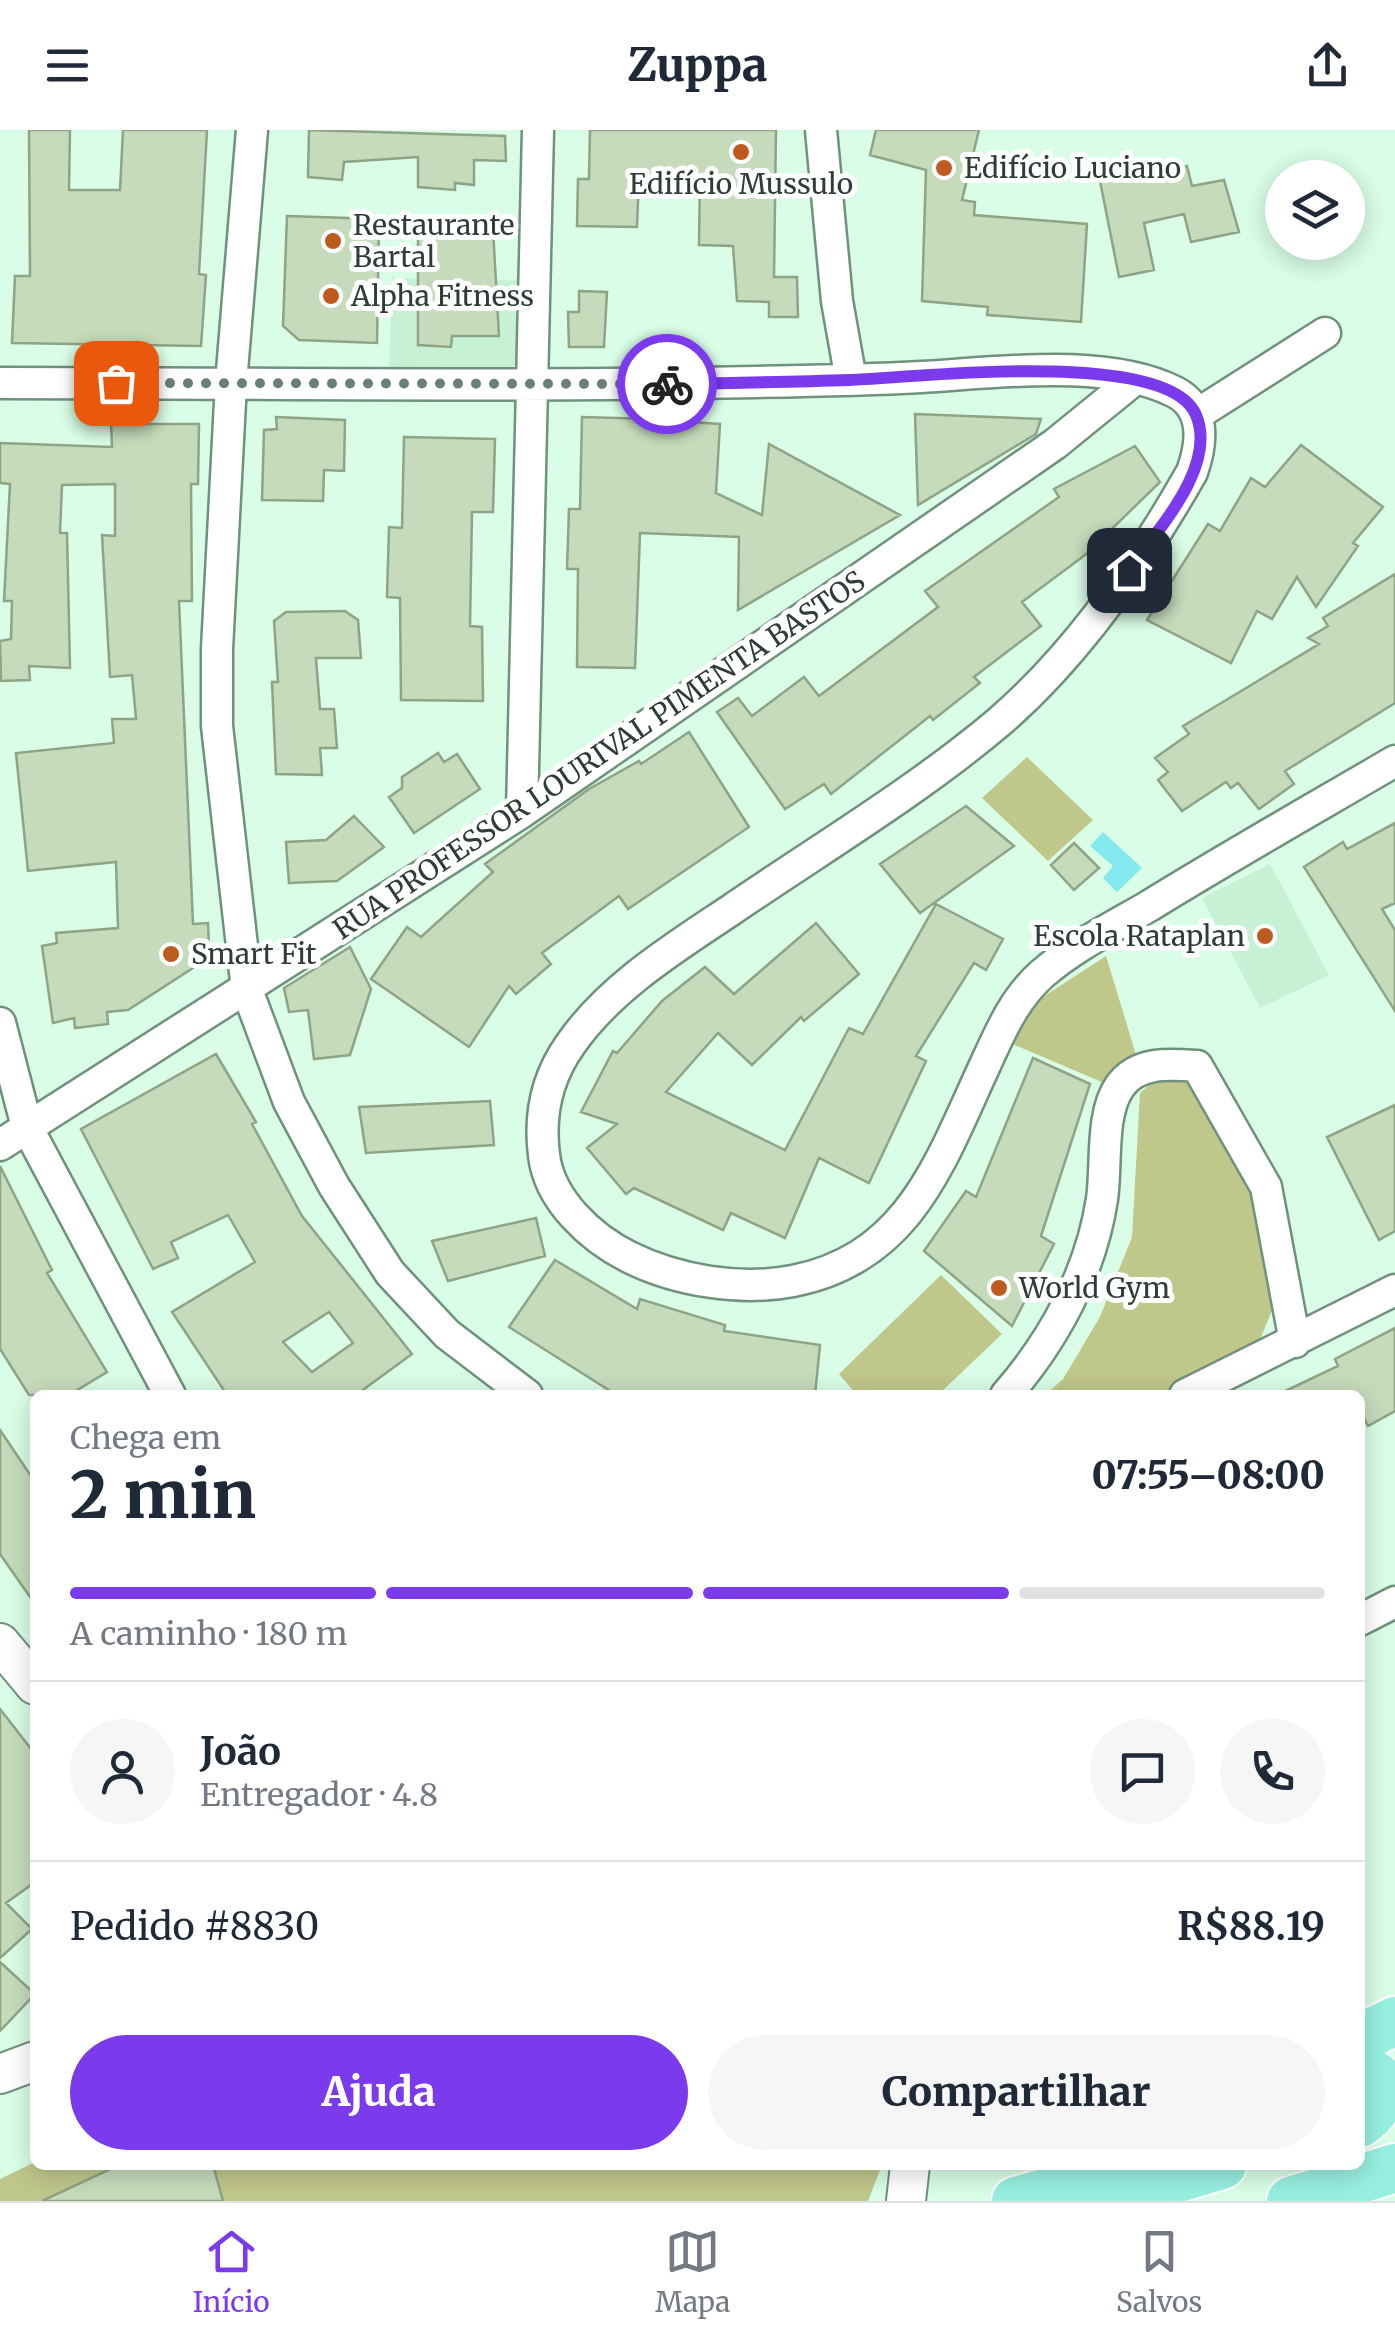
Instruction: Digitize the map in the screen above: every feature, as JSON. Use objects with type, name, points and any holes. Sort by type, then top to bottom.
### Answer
[{"type":"main road","points":[[1365,2119],[1376,2111],[1382,2094],[1375,2042]]},
{"type":"main road","points":[[1365,2161],[1395,2143]]},
{"type":"main road","points":[[1303,2199],[1395,2168]]},
{"type":"main road","points":[[1012,2201],[1076,2170]]},
{"type":"main road","points":[[1012,2201],[1065,2187],[1103,2170]]},
{"type":"main road","points":[[1101,2201],[1205,2170]]},
{"type":"main road","points":[[1303,2199],[1351,2170]]},
{"type":"main road","points":[[1303,2199],[1395,2193]]},
{"type":"street","points":[[252,130],[231,384],[216,726],[247,990],[290,1102],[334,1186],[390,1273],[447,1334],[520,1390]]},
{"type":"street","points":[[522,812],[538,130]]},
{"type":"street","points":[[822,130],[835,282],[851,380]]},
{"type":"street","points":[[1196,415],[1325,334]]},
{"type":"street","points":[[0,383],[532,386],[851,380],[1045,370],[1136,379],[1175,392],[1196,415],[1200,449],[1192,472],[1108,600],[1054,669],[1001,720],[934,772],[664,954],[604,1006],[570,1045],[549,1084],[540,1125],[545,1167],[569,1210],[606,1245],[645,1265],[740,1286],[811,1278],[857,1260],[892,1232],[918,1201],[1005,1021],[1040,976],[1210,868],[1395,761]]},
{"type":"street","name":"RUA PROFESSOR LOURIVAL PIMENTA BASTOS","points":[[0,1145],[522,812],[1055,444],[1136,379]]},
{"type":"street","points":[[0,1024],[27,1127],[167,1390]]},
{"type":"street","points":[[1010,1390],[1061,1320],[1085,1264],[1102,1202],[1113,1099],[1122,1083],[1138,1071],[1164,1063],[1197,1066],[1266,1186],[1295,1342]]},
{"type":"street","points":[[1196,1390],[1395,1290]]},
{"type":"street","points":[[1365,1617],[1395,1602]]},
{"type":"street","points":[[0,1643],[30,1678]]},
{"type":"street","points":[[0,2074],[30,2063]]},
{"type":"street","points":[[906,2201],[909,2170]]},
{"type":"shaded area","points":[[392,278],[523,280],[518,361],[506,373],[389,368]]},
{"type":"shaded area","points":[[1027,757],[1093,820],[1048,861],[982,798]]},
{"type":"shaded area","name":"Escola Rataplan","points":[[1270,864],[1329,975],[1260,1008],[1202,898]]},
{"type":"shaded area","points":[[1106,956],[1137,1058],[1104,1083],[1010,1043],[1032,1004]]},
{"type":"shaded area","points":[[1172,1074],[1188,1081],[1253,1191],[1275,1303],[1259,1342],[1172,1390],[1051,1390],[1063,1379],[1100,1317],[1132,1237],[1140,1093],[1156,1079]]},
{"type":"shaded area","points":[[941,1275],[1002,1334],[943,1390],[853,1390],[839,1374]]},
{"type":"shaded area","points":[[30,2164],[30,2170],[880,2170],[868,2201],[0,2201],[0,2179]]},
{"type":"water","points":[[1103,832],[1142,868],[1117,892],[1103,878],[1113,866],[1090,846]]},
{"type":"building","points":[[29,130],[70,130],[69,190],[120,190],[123,130],[207,130],[199,274],[206,275],[201,346],[12,343],[15,276],[30,276]]},
{"type":"building","points":[[309,130],[505,136],[506,161],[474,160],[474,185],[455,183],[455,190],[418,187],[418,157],[344,162],[342,180],[308,177]]},
{"type":"building","points":[[590,130],[776,130],[774,277],[797,277],[798,317],[769,317],[769,302],[737,301],[733,246],[699,245],[700,177],[639,176],[637,227],[577,226],[578,179],[589,179]]},
{"type":"building","points":[[876,130],[979,130],[962,200],[975,202],[974,215],[1087,224],[1081,322],[987,315],[988,307],[922,301],[926,170],[870,155]]},
{"type":"building","points":[[1187,166],[1192,186],[1224,180],[1239,232],[1191,242],[1184,214],[1144,223],[1154,270],[1119,277],[1100,181]]},
{"type":"building","name":"Alpha Fitness","points":[[287,216],[379,219],[377,343],[299,340],[283,326]]},
{"type":"building","points":[[418,221],[456,222],[456,229],[493,229],[499,336],[452,336],[451,347],[418,345]]},
{"type":"building","points":[[579,291],[607,292],[604,347],[569,347],[568,312],[579,312]]},
{"type":"building","points":[[654,405],[677,407],[676,421],[720,424],[716,493],[762,515],[769,444],[900,515],[738,610],[739,537],[640,533],[635,668],[577,667],[578,569],[567,569],[569,509],[580,509],[582,417],[653,419]]},
{"type":"building","points":[[915,414],[1041,419],[1036,434],[918,505]]},
{"type":"building","points":[[276,417],[345,420],[344,471],[324,470],[323,501],[262,500],[264,430],[277,429]]},
{"type":"building","points":[[111,424],[199,424],[198,484],[191,484],[192,601],[179,601],[193,924],[208,923],[209,948],[199,964],[128,1010],[107,1012],[108,1024],[75,1028],[74,1018],[53,1023],[42,946],[57,943],[56,933],[118,928],[116,862],[28,871],[16,753],[114,743],[112,719],[136,719],[132,675],[110,677],[102,535],[115,536],[115,484],[62,485],[60,533],[67,533],[70,668],[29,666],[30,680],[1,681],[0,641],[11,639],[12,601],[4,601],[10,484],[0,483],[0,443],[112,447]]},
{"type":"building","points":[[404,437],[495,439],[493,512],[472,512],[470,626],[482,627],[483,701],[401,700],[400,598],[387,597],[389,527],[402,528]]},
{"type":"building","points":[[1301,445],[1383,507],[1353,543],[1358,546],[1316,607],[1297,577],[1272,619],[1257,611],[1231,663],[1147,620],[1208,524],[1220,531],[1251,478],[1265,487]]},
{"type":"building","points":[[1135,446],[1160,482],[1085,555],[1022,602],[1041,626],[974,677],[980,683],[933,720],[930,716],[831,794],[824,784],[785,809],[717,712],[738,698],[752,716],[804,677],[819,696],[938,607],[925,591],[1059,497],[1054,489]]},
{"type":"building","points":[[1395,574],[1395,703],[1285,771],[1294,784],[1259,809],[1238,783],[1231,788],[1226,782],[1182,811],[1158,780],[1168,772],[1155,758],[1189,734],[1183,726],[1319,644],[1308,638],[1328,626],[1323,618]]},
{"type":"building","points":[[345,611],[358,620],[361,658],[316,658],[320,709],[334,709],[337,748],[320,748],[322,775],[276,774],[272,682],[278,682],[274,621],[286,612]]},
{"type":"building","points":[[689,732],[749,827],[628,909],[619,896],[542,953],[551,964],[516,994],[509,986],[469,1047],[371,979],[407,927],[421,937],[493,872],[485,864],[589,789],[639,761],[641,764]]},
{"type":"building","points":[[438,753],[444,762],[457,754],[480,789],[414,833],[389,797],[402,788],[402,777]]},
{"type":"building","points":[[966,806],[1014,846],[920,913],[880,864]]},
{"type":"building","points":[[354,816],[384,847],[337,881],[289,883],[286,842],[326,840]]},
{"type":"building","points":[[1395,823],[1395,903],[1382,909],[1395,930],[1395,1011],[1304,867],[1343,842],[1347,849]]},
{"type":"building","points":[[1074,843],[1099,868],[1074,890],[1051,865]]},
{"type":"building","points":[[936,904],[1003,939],[986,970],[974,963],[916,1056],[926,1061],[869,1183],[819,1158],[785,1238],[731,1213],[723,1230],[634,1188],[626,1194],[587,1148],[617,1124],[581,1112],[613,1051],[617,1053],[662,1001],[705,967],[734,994],[816,923],[859,974],[804,1021],[801,1017],[752,1065],[718,1033],[666,1092],[785,1150],[849,1028],[863,1034]]},
{"type":"building","points":[[350,947],[371,989],[350,1055],[314,1059],[308,1010],[289,1012],[284,988]]},
{"type":"building","points":[[216,1054],[256,1122],[252,1124],[302,1216],[412,1354],[363,1390],[224,1390],[172,1312],[255,1262],[228,1215],[171,1242],[178,1258],[153,1269],[81,1129]],"holes":[[[329,1312],[353,1343],[312,1372],[283,1342]]]},
{"type":"building","points":[[1033,1058],[1090,1084],[1041,1236],[1054,1244],[1012,1326],[924,1251],[966,1191],[976,1197]]},
{"type":"building","points":[[490,1101],[494,1145],[366,1153],[359,1107]]},
{"type":"building","points":[[1395,1105],[1395,1231],[1379,1240],[1327,1137]]},
{"type":"building","points":[[0,1166],[52,1270],[47,1273],[107,1372],[77,1390],[30,1390],[29,1395],[0,1349]]},
{"type":"building","points":[[536,1218],[545,1256],[448,1281],[432,1241]]},
{"type":"building","points":[[555,1260],[637,1309],[640,1299],[725,1325],[724,1331],[820,1345],[816,1390],[609,1390],[509,1327]]},
{"type":"building","points":[[1395,1328],[1395,1411],[1368,1426],[1365,1390],[1288,1390],[1338,1366],[1335,1359]]},
{"type":"building","points":[[0,1430],[30,1475],[30,1597],[0,1554]]},
{"type":"building","points":[[0,1709],[30,1748],[30,1886],[6,1903],[30,1931],[0,1958]]},
{"type":"building","points":[[0,1962],[30,1989],[30,1999],[0,2031]]},
{"type":"building","points":[[108,2170],[214,2170],[223,2201],[42,2201]]},
{"type":"way so far","points":[[116,383],[667,384]]},
{"type":"place","name":"Edifício Mussulo","points":[[741,152]]},
{"type":"place","name":"Edifício Luciano","points":[[944,168]]},
{"type":"place","name":"Restaurante Bartal","points":[[333,241]]},
{"type":"place","name":"Alpha Fitness","points":[[331,296]]},
{"type":"place","name":"Escola Rataplan","points":[[1265,936]]},
{"type":"place","name":"Smart Fit","points":[[171,954]]},
{"type":"place","name":"World Gym","points":[[999,1288]]},
{"type":"route","points":[[667,384],[1045,370],[1136,379],[1175,392],[1196,415],[1200,449],[1170,511],[1129,570]]}]
